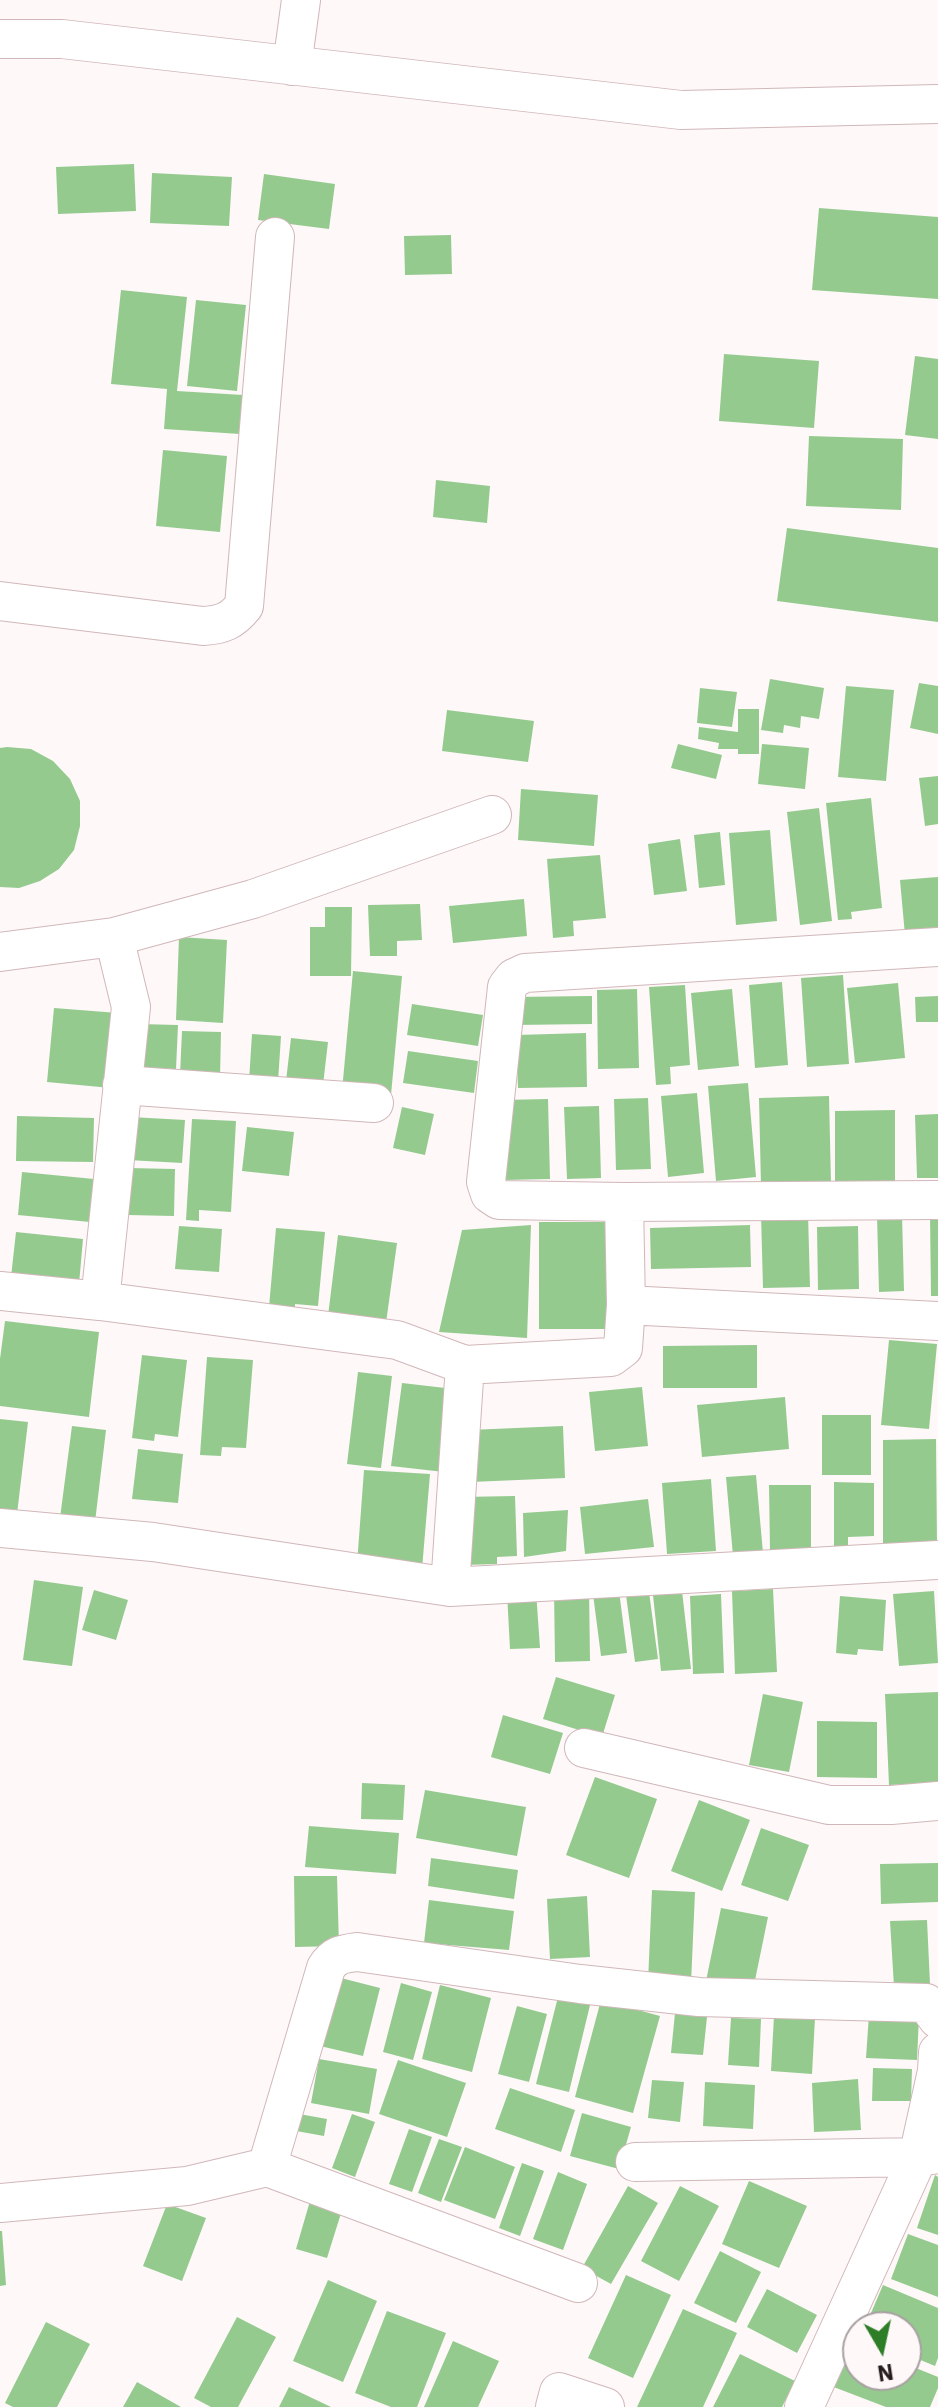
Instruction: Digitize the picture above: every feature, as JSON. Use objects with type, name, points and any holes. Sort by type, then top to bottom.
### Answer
[{"type":"street","points":[[292,66],[301,0]]},
{"type":"street","points":[[0,39],[62,39],[681,110],[938,104]]},
{"type":"street","points":[[0,601],[203,626],[219,625],[234,618],[244,606],[275,237]]},
{"type":"street","points":[[0,952],[114,937],[253,899],[492,815]]},
{"type":"street","points":[[100,1301],[131,1007],[114,937]]},
{"type":"street","points":[[938,947],[525,973],[514,978],[507,987],[486,1182],[490,1194],[499,1200],[938,1200]]},
{"type":"street","points":[[122,1085],[374,1103]]},
{"type":"street","points":[[0,1291],[397,1340],[465,1365],[611,1357],[623,1348],[626,1305],[624,1202]]},
{"type":"street","points":[[626,1305],[938,1321]]},
{"type":"street","points":[[450,1587],[465,1365]]},
{"type":"street","points":[[0,1528],[153,1542],[450,1587],[938,1560]]},
{"type":"street","points":[[584,1748],[829,1805],[938,1801]]},
{"type":"street","points":[[267,2167],[326,1968],[332,1958],[343,1953],[357,1952],[580,1984],[699,1997],[926,2003],[938,2019]]},
{"type":"street","points":[[804,2407],[928,2155],[938,2052]]},
{"type":"street","points":[[635,2162],[928,2155]]},
{"type":"street","points":[[0,2203],[187,2186],[267,2167],[578,2283]]},
{"type":"street","points":[[555,2407],[559,2392],[605,2407]]},
{"type":"building","points":[[134,164],[136,211],[58,214],[56,167]]},
{"type":"building","points":[[152,173],[232,177],[229,226],[150,223]]},
{"type":"building","points":[[264,174],[335,184],[329,229],[258,220]]},
{"type":"building","points":[[819,208],[938,217],[938,299],[812,290]]},
{"type":"building","points":[[451,235],[452,274],[405,275],[404,236]]},
{"type":"building","points":[[121,290],[187,297],[177,391],[243,395],[240,434],[164,429],[167,389],[111,384]]},
{"type":"building","points":[[196,300],[246,305],[237,391],[187,386]]},
{"type":"building","points":[[724,354],[819,361],[814,428],[719,421]]},
{"type":"building","points":[[915,356],[938,359],[938,439],[905,435]]},
{"type":"building","points":[[809,436],[903,439],[901,510],[806,506]]},
{"type":"building","points":[[163,450],[227,456],[220,532],[156,526]]},
{"type":"building","points":[[436,480],[490,486],[487,523],[433,517]]},
{"type":"building","points":[[787,528],[938,548],[938,622],[777,601]]},
{"type":"building","points":[[770,679],[824,688],[819,719],[801,716],[800,728],[784,725],[783,733],[761,730]]},
{"type":"building","points":[[919,683],[938,686],[938,734],[910,728]]},
{"type":"building","points":[[846,686],[894,690],[886,781],[838,777]]},
{"type":"building","points":[[700,688],[737,692],[732,727],[697,723]]},
{"type":"building","points":[[738,709],[759,709],[759,754],[738,754],[738,749],[718,749],[719,743],[698,739],[699,727],[738,732]]},
{"type":"building","points":[[447,710],[534,721],[528,762],[442,751]]},
{"type":"building","points":[[678,744],[722,755],[716,779],[671,768]]},
{"type":"building","points":[[762,744],[809,748],[805,789],[758,784]]},
{"type":"building","points":[[0,748],[31,749],[53,761],[70,779],[80,801],[80,826],[74,850],[59,869],[40,881],[19,888],[0,887]]},
{"type":"building","points":[[938,776],[938,824],[925,826],[919,778]]},
{"type":"building","points":[[521,789],[598,795],[594,846],[518,840]]},
{"type":"building","points":[[871,798],[882,908],[851,912],[852,919],[838,920],[826,803]]},
{"type":"building","points":[[819,808],[832,921],[800,925],[787,812]]},
{"type":"building","points":[[770,830],[777,921],[736,925],[729,833]]},
{"type":"building","points":[[720,832],[725,885],[699,888],[694,835]]},
{"type":"building","points":[[680,839],[687,891],[654,895],[648,844]]},
{"type":"building","points":[[600,855],[606,918],[573,921],[574,936],[553,938],[547,859]]},
{"type":"building","points":[[938,877],[938,932],[905,935],[900,880]]},
{"type":"building","points":[[524,899],[527,936],[453,943],[449,906]]},
{"type":"building","points":[[420,904],[422,940],[397,941],[397,956],[370,956],[368,905]]},
{"type":"building","points":[[325,907],[352,907],[351,976],[310,976],[310,927],[325,927]]},
{"type":"building","points":[[179,937],[227,940],[223,1023],[176,1020]]},
{"type":"building","points":[[353,971],[402,976],[391,1095],[342,1091]]},
{"type":"building","points":[[843,975],[849,1064],[807,1067],[801,978]]},
{"type":"building","points":[[782,982],[788,1065],[755,1068],[749,985]]},
{"type":"building","points":[[898,983],[905,1058],[855,1063],[847,988]]},
{"type":"building","points":[[685,985],[690,1065],[670,1067],[671,1084],[656,1085],[649,987]]},
{"type":"building","points":[[637,989],[639,1068],[598,1069],[597,990]]},
{"type":"building","points":[[732,989],[739,1066],[698,1070],[691,993]]},
{"type":"building","points":[[592,996],[592,1024],[514,1025],[513,997]]},
{"type":"building","points":[[938,996],[938,1022],[916,1022],[915,997]]},
{"type":"building","points":[[412,1004],[483,1015],[478,1046],[407,1035]]},
{"type":"building","points":[[54,1008],[118,1013],[111,1088],[47,1082]]},
{"type":"building","points":[[139,1024],[178,1025],[176,1069],[137,1068]]},
{"type":"building","points":[[182,1031],[221,1032],[220,1077],[180,1075]]},
{"type":"building","points":[[586,1033],[587,1087],[518,1088],[516,1035]]},
{"type":"building","points":[[252,1034],[281,1036],[278,1082],[249,1081]]},
{"type":"building","points":[[291,1038],[328,1042],[323,1085],[286,1081]]},
{"type":"building","points":[[408,1051],[478,1061],[474,1093],[403,1083]]},
{"type":"building","points":[[748,1083],[756,1177],[716,1181],[708,1086]]},
{"type":"building","points":[[697,1093],[704,1173],[668,1177],[661,1096]]},
{"type":"building","points":[[829,1096],[831,1184],[761,1186],[759,1098]]},
{"type":"building","points":[[648,1098],[651,1169],[616,1170],[614,1099]]},
{"type":"building","points":[[548,1099],[550,1179],[503,1180],[501,1100]]},
{"type":"building","points":[[599,1106],[601,1178],[567,1179],[564,1107]]},
{"type":"building","points":[[402,1107],[434,1114],[425,1155],[393,1148]]},
{"type":"building","points":[[895,1110],[895,1187],[835,1187],[835,1111]]},
{"type":"building","points":[[938,1114],[938,1178],[917,1178],[915,1115]]},
{"type":"building","points":[[17,1116],[94,1118],[93,1162],[16,1161]]},
{"type":"building","points":[[131,1117],[185,1120],[182,1163],[128,1160]]},
{"type":"building","points":[[192,1119],[236,1121],[231,1212],[199,1210],[199,1221],[186,1220]]},
{"type":"building","points":[[247,1127],[294,1132],[289,1176],[242,1171]]},
{"type":"building","points":[[128,1168],[175,1169],[174,1216],[127,1215]]},
{"type":"building","points":[[22,1172],[94,1179],[90,1222],[18,1215]]},
{"type":"building","points":[[808,1213],[810,1287],[763,1288],[761,1214]]},
{"type":"building","points":[[930,1213],[938,1213],[938,1296],[931,1296]]},
{"type":"building","points":[[902,1214],[904,1291],[879,1292],[877,1215]]},
{"type":"building","points":[[539,1222],[606,1222],[606,1329],[539,1329]]},
{"type":"building","points":[[531,1225],[527,1338],[439,1332],[462,1230]]},
{"type":"building","points":[[750,1225],[751,1267],[651,1269],[650,1228]]},
{"type":"building","points":[[179,1226],[222,1229],[219,1272],[175,1269]]},
{"type":"building","points":[[858,1226],[859,1289],[818,1290],[817,1227]]},
{"type":"building","points":[[276,1228],[325,1232],[318,1306],[295,1304],[295,1309],[269,1307]]},
{"type":"building","points":[[16,1232],[83,1239],[79,1284],[11,1277]]},
{"type":"building","points":[[338,1235],[397,1243],[386,1323],[328,1316]]},
{"type":"building","points":[[5,1321],[99,1332],[89,1417],[0,1406],[0,1359]]},
{"type":"building","points":[[889,1340],[937,1344],[929,1429],[881,1425]]},
{"type":"building","points":[[757,1345],[757,1388],[663,1388],[663,1346]]},
{"type":"building","points":[[142,1355],[187,1360],[178,1437],[155,1434],[154,1441],[132,1438]]},
{"type":"building","points":[[207,1357],[253,1360],[246,1448],[222,1447],[221,1456],[200,1455]]},
{"type":"building","points":[[358,1372],[392,1376],[381,1468],[347,1464]]},
{"type":"building","points":[[402,1383],[454,1389],[444,1472],[391,1466]]},
{"type":"building","points":[[642,1387],[648,1446],[595,1451],[589,1392]]},
{"type":"building","points":[[785,1397],[789,1449],[702,1457],[697,1405]]},
{"type":"building","points":[[822,1415],[871,1415],[871,1475],[822,1475]]},
{"type":"building","points":[[0,1419],[28,1422],[17,1514],[0,1512]]},
{"type":"building","points":[[72,1426],[106,1430],[95,1522],[60,1518]]},
{"type":"building","points":[[563,1426],[565,1478],[471,1482],[469,1430]]},
{"type":"building","points":[[936,1439],[937,1545],[883,1545],[883,1440]]},
{"type":"building","points":[[138,1449],[183,1454],[178,1503],[132,1499]]},
{"type":"building","points":[[364,1470],[430,1474],[422,1569],[357,1564]]},
{"type":"building","points":[[756,1475],[763,1553],[733,1556],[726,1477]]},
{"type":"building","points":[[711,1479],[716,1551],[667,1554],[662,1483]]},
{"type":"building","points":[[834,1482],[874,1483],[874,1536],[848,1537],[848,1550],[834,1550]]},
{"type":"building","points":[[769,1485],[811,1485],[811,1549],[770,1550]]},
{"type":"building","points":[[515,1496],[517,1556],[497,1557],[497,1564],[464,1565],[462,1497]]},
{"type":"building","points":[[648,1499],[654,1547],[585,1554],[580,1507]]},
{"type":"building","points":[[568,1510],[566,1551],[524,1557],[523,1513]]},
{"type":"building","points":[[34,1580],[83,1587],[72,1666],[23,1660]]},
{"type":"building","points":[[589,1586],[590,1661],[555,1662],[554,1588]]},
{"type":"building","points":[[773,1589],[777,1672],[735,1674],[732,1591]]},
{"type":"building","points":[[94,1590],[128,1600],[116,1640],[82,1630]]},
{"type":"building","points":[[536,1591],[540,1648],[510,1649],[507,1593]]},
{"type":"building","points":[[619,1591],[627,1653],[601,1656],[593,1594]]},
{"type":"building","points":[[682,1591],[691,1669],[661,1671],[653,1595]]},
{"type":"building","points":[[934,1591],[938,1663],[899,1666],[893,1594]]},
{"type":"building","points":[[649,1592],[658,1659],[635,1662],[626,1595]]},
{"type":"building","points":[[721,1594],[724,1673],[693,1674],[690,1596]]},
{"type":"building","points":[[840,1596],[886,1600],[883,1651],[858,1649],[857,1655],[836,1653]]},
{"type":"building","points":[[556,1677],[615,1695],[602,1737],[543,1719]]},
{"type":"building","points":[[938,1692],[938,1783],[889,1785],[885,1694]]},
{"type":"building","points":[[763,1694],[803,1702],[789,1772],[749,1765]]},
{"type":"building","points":[[503,1715],[563,1733],[550,1774],[491,1757]]},
{"type":"building","points":[[817,1721],[877,1722],[877,1778],[817,1777]]},
{"type":"building","points":[[595,1777],[657,1799],[629,1878],[566,1855]]},
{"type":"building","points":[[362,1783],[405,1785],[403,1820],[361,1819]]},
{"type":"building","points":[[425,1790],[526,1807],[517,1856],[416,1838]]},
{"type":"building","points":[[699,1800],[750,1820],[722,1891],[671,1871]]},
{"type":"building","points":[[309,1826],[399,1833],[396,1874],[305,1867]]},
{"type":"building","points":[[761,1828],[809,1845],[788,1901],[741,1885]]},
{"type":"building","points":[[431,1858],[518,1870],[514,1899],[428,1886]]},
{"type":"building","points":[[938,1863],[938,1902],[881,1904],[880,1864]]},
{"type":"building","points":[[294,1876],[337,1876],[339,1946],[295,1947]]},
{"type":"building","points":[[652,1890],[695,1892],[691,1984],[648,1982]]},
{"type":"building","points":[[587,1896],[590,1957],[550,1959],[547,1899]]},
{"type":"building","points":[[429,1900],[514,1911],[509,1950],[424,1943]]},
{"type":"building","points":[[721,1908],[768,1917],[753,1990],[706,1981]]},
{"type":"building","points":[[927,1920],[930,1984],[894,1987],[890,1921]]},
{"type":"building","points":[[337,1977],[380,1988],[363,2056],[320,2046]]},
{"type":"building","points":[[401,1983],[432,1992],[413,2060],[383,2052]]},
{"type":"building","points":[[440,1985],[491,1998],[472,2072],[422,2059]]},
{"type":"building","points":[[559,1993],[591,2001],[569,2092],[536,2084]]},
{"type":"building","points":[[601,2000],[660,2016],[633,2113],[575,2097]]},
{"type":"building","points":[[517,2006],[547,2014],[529,2082],[498,2074]]},
{"type":"building","points":[[675,2013],[707,2017],[703,2055],[671,2053]]},
{"type":"building","points":[[869,2014],[919,2016],[917,2060],[866,2058]]},
{"type":"building","points":[[774,2016],[815,2018],[812,2074],[771,2071]]},
{"type":"building","points":[[731,2018],[761,2019],[759,2067],[728,2065]]},
{"type":"building","points":[[319,2059],[377,2069],[369,2114],[311,2103]]},
{"type":"building","points":[[398,2060],[466,2083],[447,2137],[379,2114]]},
{"type":"building","points":[[873,2068],[912,2069],[911,2101],[872,2101]]},
{"type":"building","points":[[858,2079],[861,2130],[814,2132],[812,2083]]},
{"type":"building","points":[[652,2080],[684,2082],[680,2122],[648,2118]]},
{"type":"building","points":[[705,2082],[755,2085],[753,2129],[703,2126]]},
{"type":"building","points":[[510,2088],[575,2110],[561,2152],[495,2129]]},
{"type":"building","points":[[288,2112],[327,2119],[324,2136],[285,2129]]},
{"type":"building","points":[[582,2113],[631,2127],[619,2169],[570,2156]]},
{"type":"building","points":[[352,2114],[375,2122],[355,2177],[332,2168]]},
{"type":"building","points":[[409,2129],[432,2137],[412,2192],[389,2184]]},
{"type":"building","points":[[439,2139],[462,2147],[441,2202],[418,2193]]},
{"type":"building","points":[[465,2147],[515,2167],[495,2219],[444,2200]]},
{"type":"building","points":[[522,2163],[544,2171],[520,2236],[499,2228]]},
{"type":"building","points":[[558,2172],[587,2184],[563,2250],[533,2239]]},
{"type":"building","points":[[935,2175],[938,2177],[938,2235],[917,2228]]},
{"type":"building","points":[[749,2181],[807,2206],[779,2268],[722,2244]]},
{"type":"building","points":[[628,2186],[658,2203],[611,2284],[582,2268]]},
{"type":"building","points":[[680,2186],[719,2206],[679,2281],[641,2261]]},
{"type":"building","points":[[310,2201],[342,2210],[327,2258],[296,2249]]},
{"type":"building","points":[[167,2204],[206,2218],[182,2281],[143,2266]]},
{"type":"building","points":[[0,2231],[6,2285],[0,2286]]},
{"type":"building","points":[[908,2234],[938,2245],[938,2297],[891,2279]]},
{"type":"building","points":[[720,2251],[761,2272],[736,2323],[694,2303]]},
{"type":"building","points":[[626,2275],[671,2295],[633,2378],[588,2358]]},
{"type":"building","points":[[328,2280],[377,2301],[343,2382],[293,2361]]},
{"type":"building","points":[[883,2285],[938,2308],[938,2358],[935,2366],[922,2361],[922,2311],[872,2311]]},
{"type":"building","points":[[767,2289],[817,2315],[797,2353],[747,2327]]},
{"type":"building","points":[[683,2309],[737,2333],[703,2407],[637,2407]]},
{"type":"building","points":[[387,2311],[446,2333],[417,2407],[391,2407],[355,2393]]},
{"type":"building","points":[[237,2317],[276,2337],[238,2407],[211,2407],[194,2398]]},
{"type":"building","points":[[46,2322],[90,2344],[57,2407],[13,2407],[5,2403]]},
{"type":"building","points":[[453,2341],[499,2361],[478,2407],[424,2407]]},
{"type":"building","points":[[740,2354],[795,2381],[782,2407],[713,2407]]},
{"type":"building","points":[[842,2358],[842,2390],[831,2386]]},
{"type":"building","points":[[922,2370],[938,2377],[938,2388],[930,2407],[886,2407],[844,2391],[922,2391]]},
{"type":"building","points":[[137,2382],[181,2407],[123,2407]]},
{"type":"building","points":[[289,2387],[331,2407],[279,2407]]}]
